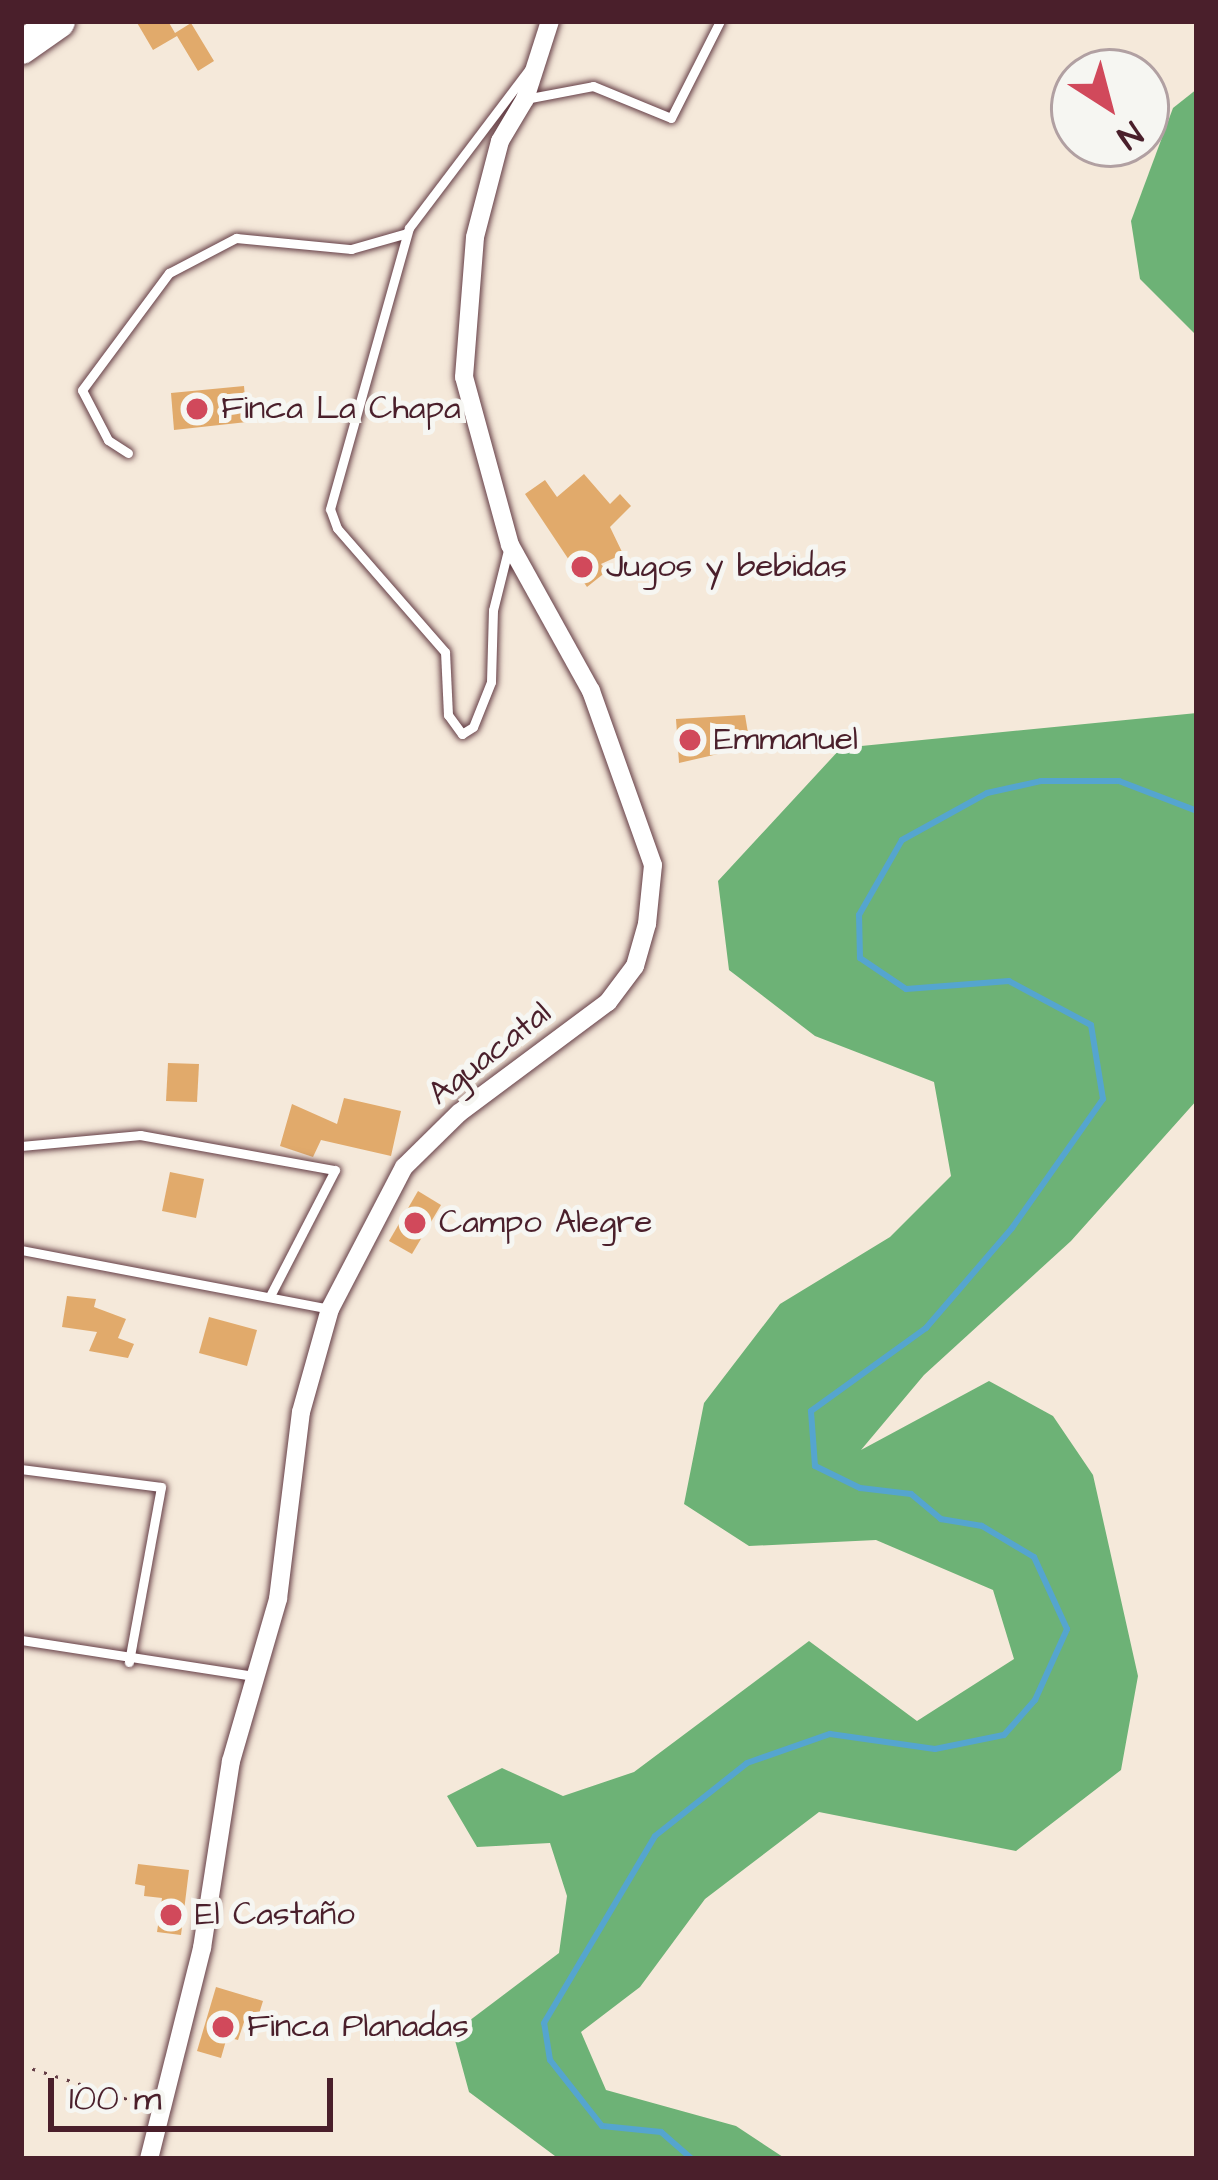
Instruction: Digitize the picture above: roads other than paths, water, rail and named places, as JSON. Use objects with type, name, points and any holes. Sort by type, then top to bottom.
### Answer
[{"type":"highway","points":[[21,47],[58,21]]},
{"type":"street","name":"Aguacatal","points":[[149,2159],[165,2110],[254,1676],[278,1599],[301,1412],[330,1309],[404,1167],[459,1113],[608,1002],[634,966],[647,924],[653,865],[599,713],[510,544],[464,377],[476,237],[500,141],[524,99],[550,21]]},
{"type":"lane","points":[[524,99],[593,86],[670,118],[720,21]]},
{"type":"lane","points":[[510,544],[493,610],[490,682],[473,727],[463,734],[448,715],[445,652],[337,528],[330,509],[407,233],[537,59]]},
{"type":"lane","points":[[128,453],[108,440],[82,390],[169,273],[236,238],[351,249],[407,233]]},
{"type":"lane","points":[[21,1146],[140,1135],[335,1170],[271,1294]]},
{"type":"lane","points":[[21,1250],[271,1294],[330,1309]]},
{"type":"lane","points":[[21,1469],[161,1487],[129,1662]]},
{"type":"lane","points":[[21,1640],[129,1662],[254,1676]]},
{"type":"waterway","points":[[692,2159],[661,2132],[602,2126],[550,2060],[544,2023],[655,1836],[747,1763],[830,1734],[935,1749],[1004,1735],[1035,1700],[1067,1629],[1034,1557],[982,1526],[941,1519],[911,1494],[860,1488],[815,1466],[811,1411],[926,1328],[1012,1228],[1103,1099],[1091,1025],[1009,981],[906,989],[860,958],[859,915],[902,840],[987,793],[1041,781],[1119,781],[1197,811]]},
{"type":"place","name":"Finca La Chapa","points":[[197,409]]},
{"type":"place","name":"Jugos y bebidas","points":[[582,567]]},
{"type":"place","name":"Emmanuel","points":[[690,740]]},
{"type":"place","name":"Campo Alegre","points":[[415,1223]]},
{"type":"place","name":"El Castaño","points":[[171,1915]]},
{"type":"place","name":"Finca Planadas","points":[[223,2027]]}]
